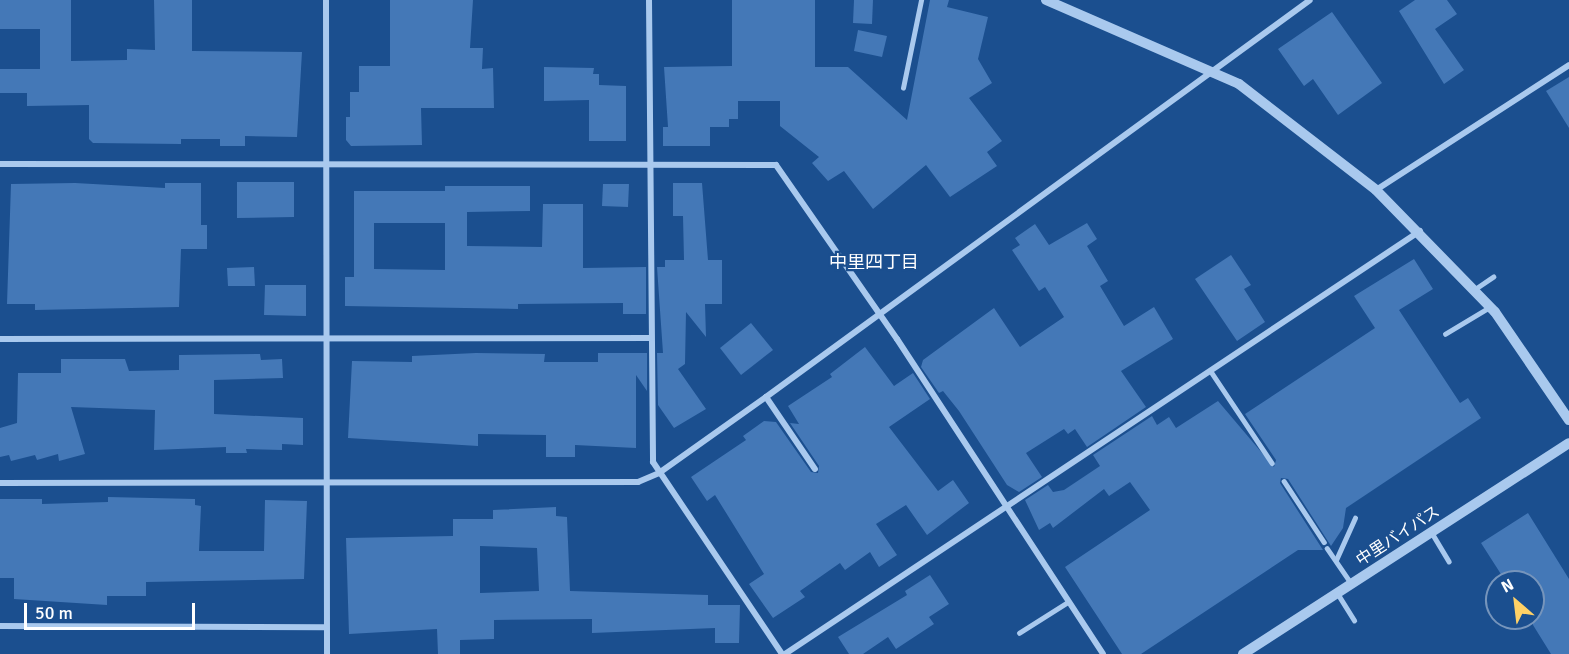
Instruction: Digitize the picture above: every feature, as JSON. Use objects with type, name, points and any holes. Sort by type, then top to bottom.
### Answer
[{"type":"street","points":[[326,0],[328,482],[325,627],[327,654]]},
{"type":"street","points":[[649,0],[650,444],[660,473],[784,654],[1212,373],[1420,231]]},
{"type":"street","points":[[1046,0],[1239,84],[1376,190],[1420,231],[1475,289],[1569,420]]},
{"type":"street","points":[[0,483],[638,482],[660,473],[766,397],[1310,0]]},
{"type":"street","points":[[1376,190],[1569,65]]},
{"type":"street","points":[[0,164],[776,165],[783,169],[880,314],[1103,654]]},
{"type":"street","points":[[0,339],[651,338]]},
{"type":"street","points":[[766,397],[815,469]]},
{"type":"street","name":"中里バイパス","points":[[1243,654],[1569,443]]},
{"type":"street","points":[[0,626],[325,627]]},
{"type":"lane","points":[[903,88],[921,0]]},
{"type":"lane","points":[[1475,289],[1493,277]]},
{"type":"lane","points":[[1445,334],[1490,307]]},
{"type":"lane","points":[[1212,373],[1272,463]]},
{"type":"lane","points":[[1284,481],[1324,542]]},
{"type":"lane","points":[[1336,560],[1354,518]]},
{"type":"lane","points":[[1431,533],[1449,561]]},
{"type":"lane","points":[[1328,548],[1352,585]]},
{"type":"lane","points":[[1338,594],[1354,620]]},
{"type":"lane","points":[[1018,633],[1068,602]]},
{"type":"building","points":[[0,0],[71,0],[71,61],[127,60],[127,49],[155,50],[154,0],[192,0],[192,51],[302,52],[297,137],[245,136],[245,146],[220,146],[220,139],[181,139],[181,144],[93,143],[89,139],[89,105],[27,106],[27,93],[0,93],[0,69],[40,69],[40,29],[0,29]]},
{"type":"building","points":[[390,0],[473,0],[470,48],[483,48],[482,69],[493,68],[494,108],[421,108],[422,145],[351,146],[346,140],[346,117],[350,117],[350,92],[359,92],[359,66],[390,66]]},
{"type":"building","points":[[732,0],[815,0],[815,67],[848,67],[907,120],[930,0],[949,0],[947,7],[988,17],[978,59],[992,83],[969,98],[1002,141],[987,152],[997,166],[950,197],[926,165],[873,209],[844,171],[828,181],[812,163],[819,157],[780,126],[780,101],[738,101],[738,119],[729,119],[729,127],[710,127],[710,146],[663,146],[663,127],[668,127],[664,67],[732,66]]},
{"type":"building","points":[[854,0],[873,0],[872,24],[853,23]]},
{"type":"building","points":[[1415,0],[1447,0],[1457,14],[1435,29],[1464,70],[1444,84],[1399,11]]},
{"type":"building","points":[[1332,12],[1382,83],[1338,115],[1313,79],[1304,86],[1278,49]]},
{"type":"building","points":[[858,30],[887,36],[882,57],[854,51]]},
{"type":"building","points":[[544,67],[594,68],[593,74],[599,74],[599,85],[626,86],[626,141],[589,141],[589,100],[544,101]]},
{"type":"building","points":[[1569,77],[1569,128],[1546,91]]},
{"type":"building","points":[[237,182],[294,182],[294,217],[237,218]]},
{"type":"building","points":[[75,183],[165,188],[165,183],[201,183],[201,225],[207,225],[207,249],[181,249],[179,307],[35,310],[35,304],[7,304],[11,184]]},
{"type":"building","points":[[673,183],[702,183],[708,260],[722,260],[722,304],[705,304],[706,337],[686,312],[685,364],[678,369],[706,409],[674,428],[658,405],[657,353],[663,353],[657,267],[665,267],[665,260],[684,260],[683,216],[673,216]]},
{"type":"building","points":[[603,184],[629,184],[628,207],[602,206]]},
{"type":"building","points":[[445,186],[530,186],[530,211],[467,212],[467,246],[542,247],[543,204],[583,204],[583,268],[646,267],[646,314],[623,314],[623,303],[518,304],[518,309],[345,306],[345,277],[354,277],[354,191],[445,191]],"holes":[[[374,223],[445,223],[445,270],[374,269]]]},
{"type":"building","points":[[1087,223],[1097,239],[1087,246],[1108,281],[1100,286],[1124,326],[1154,307],[1173,339],[1121,371],[1146,407],[1087,447],[1075,429],[1068,434],[1064,429],[1026,453],[1042,477],[1019,492],[1007,485],[959,411],[943,391],[939,393],[921,367],[923,360],[994,308],[1020,347],[1064,317],[1045,287],[1039,291],[1012,250],[1020,245],[1015,238],[1035,224],[1049,245]]},
{"type":"building","points":[[1231,255],[1251,285],[1244,289],[1265,322],[1237,341],[1195,279]]},
{"type":"building","points":[[1414,259],[1433,289],[1399,310],[1460,403],[1468,398],[1481,418],[1346,508],[1343,528],[1331,546],[1288,479],[1281,478],[1280,483],[1323,550],[1298,550],[1141,654],[1122,654],[1065,567],[1150,510],[1130,482],[1109,496],[1104,489],[1053,528],[1050,523],[1039,530],[1025,500],[1048,485],[1053,492],[1064,490],[1100,466],[1093,455],[1152,416],[1157,425],[1169,417],[1176,428],[1218,401],[1274,467],[1276,460],[1245,414],[1375,328],[1354,296]]},
{"type":"building","points":[[254,267],[255,286],[228,286],[227,268]]},
{"type":"building","points":[[265,285],[306,285],[306,316],[264,315]]},
{"type":"building","points":[[751,323],[773,350],[741,375],[720,348]]},
{"type":"building","points":[[865,347],[894,386],[913,373],[930,399],[889,427],[938,491],[953,480],[969,503],[927,535],[906,505],[876,524],[897,555],[879,567],[870,552],[845,570],[840,563],[800,591],[805,597],[773,618],[749,584],[764,574],[715,495],[707,501],[691,477],[746,440],[743,436],[764,421],[776,422],[811,472],[818,473],[819,466],[790,423],[799,424],[788,406],[832,377],[830,374]]},
{"type":"building","points":[[476,353],[545,354],[544,362],[598,362],[598,353],[647,353],[647,391],[636,375],[636,448],[575,445],[575,457],[546,457],[546,435],[478,434],[478,446],[348,438],[352,361],[412,362],[412,356]]},
{"type":"building","points":[[260,354],[261,360],[282,359],[283,378],[214,380],[214,414],[303,418],[303,445],[282,444],[282,450],[246,449],[247,453],[226,453],[226,447],[154,450],[155,410],[71,407],[85,454],[59,461],[58,454],[37,460],[35,455],[11,461],[9,455],[0,457],[0,428],[17,423],[18,373],[61,373],[61,359],[125,359],[129,371],[179,370],[179,355]]},
{"type":"building","points":[[108,497],[195,499],[195,505],[201,506],[199,551],[264,551],[265,500],[307,501],[304,579],[146,582],[146,596],[107,596],[107,605],[14,599],[14,578],[0,578],[0,499],[42,499],[42,504],[108,502]]},
{"type":"building","points":[[556,507],[556,516],[567,517],[570,591],[708,595],[708,605],[740,605],[739,643],[715,643],[715,628],[592,633],[592,619],[494,620],[494,639],[460,640],[460,654],[438,654],[437,629],[349,634],[346,538],[453,536],[453,519],[493,519],[493,510]],"holes":[[[480,546],[537,548],[539,591],[480,593]]]},
{"type":"building","points":[[1528,513],[1569,579],[1569,654],[1551,654],[1536,630],[1545,630],[1545,570],[1498,570],[1481,543]]},
{"type":"building","points":[[930,575],[949,604],[929,617],[934,624],[896,649],[888,637],[863,654],[849,654],[838,637],[907,595],[905,591]]},
{"type":"district","name":"中里四丁目","points":[[874,262]]}]
